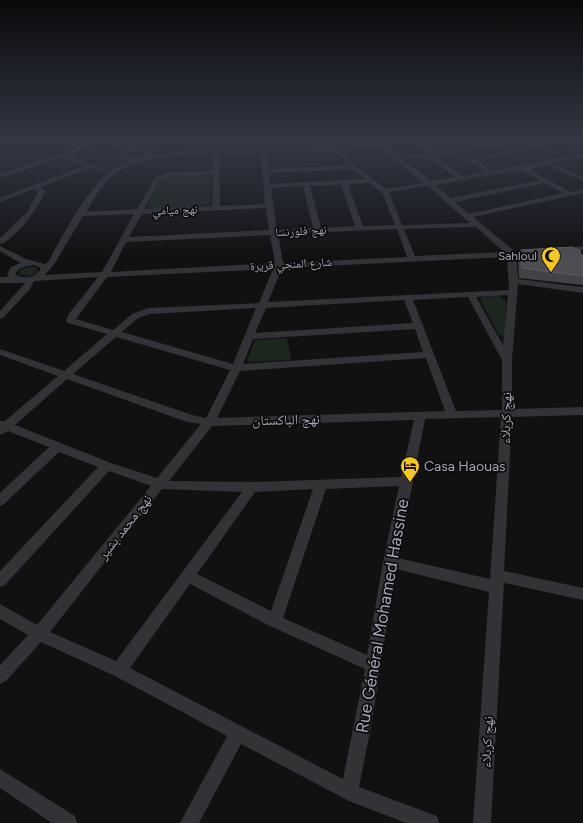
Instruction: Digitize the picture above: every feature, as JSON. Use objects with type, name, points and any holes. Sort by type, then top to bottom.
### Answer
[{"type":"street","points":[[0,200],[50,181]]},
{"type":"street","points":[[0,316],[27,287],[32,279],[41,275],[51,263],[66,236],[101,181]]},
{"type":"street","points":[[98,187],[104,181]]},
{"type":"street","points":[[155,181],[140,212],[105,274],[70,319],[74,323],[236,368],[429,356]]},
{"type":"street","points":[[216,181],[216,208]]},
{"type":"street","points":[[267,181],[269,206],[278,265]]},
{"type":"street","points":[[268,186],[344,184],[367,181]]},
{"type":"street","points":[[372,181],[385,191],[412,258]]},
{"type":"street","points":[[426,181],[448,201],[517,254]]},
{"type":"street","points":[[385,191],[450,181]]},
{"type":"street","points":[[448,201],[543,181]]},
{"type":"street","points":[[546,181],[570,194]]},
{"type":"street","points":[[344,184],[360,228]]},
{"type":"street","points":[[306,185],[318,231]]},
{"type":"street","points":[[0,242],[18,226],[40,198],[42,191],[35,187]]},
{"type":"street","points":[[468,216],[583,191]]},
{"type":"street","name":"نهج ميامي","points":[[80,214],[269,206]]},
{"type":"street","name":"نهج فلورنسا","points":[[123,240],[360,228],[479,225]]},
{"type":"street","points":[[0,279],[14,274],[32,263],[45,259],[66,236]]},
{"type":"street","name":"شارع المنجي قريرة","points":[[0,248],[23,261],[42,265],[45,269],[52,273],[71,275]]},
{"type":"street","points":[[583,248],[555,252],[583,253]]},
{"type":"street","name":"شارع المنجي قريرة","points":[[14,274],[32,279],[71,275],[517,254]]},
{"type":"street","name":"نهج كربلاء","points":[[482,823],[507,414],[507,360],[517,254]]},
{"type":"street","points":[[0,256],[10,262],[14,274]]},
{"type":"street","name":"نهج محمد بشير","points":[[0,676],[39,634],[209,422],[251,336],[278,265]]},
{"type":"street","points":[[514,281],[583,290]]},
{"type":"street","points":[[2,426],[135,316],[149,311],[513,292]]},
{"type":"street","points":[[471,295],[507,360]]},
{"type":"street","points":[[408,298],[417,326],[452,415]]},
{"type":"street","points":[[251,336],[417,326]]},
{"type":"street","name":"نهج الباكستان","points":[[0,352],[191,419],[209,422],[583,411]]},
{"type":"street","name":"Rue Général Mohamed Hassine","points":[[349,792],[364,721],[390,562],[420,416]]},
{"type":"street","points":[[2,426],[107,466],[159,484],[172,486],[252,487],[406,481]]},
{"type":"street","points":[[0,501],[57,447]]},
{"type":"street","points":[[0,581],[107,466]]},
{"type":"street","points":[[275,621],[321,484]]},
{"type":"street","points":[[120,670],[189,577],[252,487]]},
{"type":"street","points":[[390,562],[496,581],[583,594]]},
{"type":"street","points":[[189,577],[275,621],[373,665]]},
{"type":"street","points":[[0,611],[39,634],[120,670],[237,734],[349,792],[430,823]]},
{"type":"street","points":[[189,823],[237,734]]},
{"type":"street","points":[[0,778],[68,823]]},
{"type":"shaded area","points":[[160,181],[211,181],[210,205],[155,209],[147,206]]},
{"type":"shaded area","points":[[28,267],[36,267],[38,272],[30,276],[19,275],[20,270]]},
{"type":"shaded area","points":[[500,296],[506,302],[505,336],[499,335],[480,300],[482,297]]},
{"type":"shaded area","points":[[287,338],[291,360],[249,362],[247,360],[255,340]]},
{"type":"building","points":[[572,247],[580,250],[581,255],[583,255],[583,276],[522,268],[520,250]]},
{"type":"place","name":"Sahloul","points":[[551,273]]},
{"type":"place","name":"Casa Haouas","points":[[410,483]]}]
